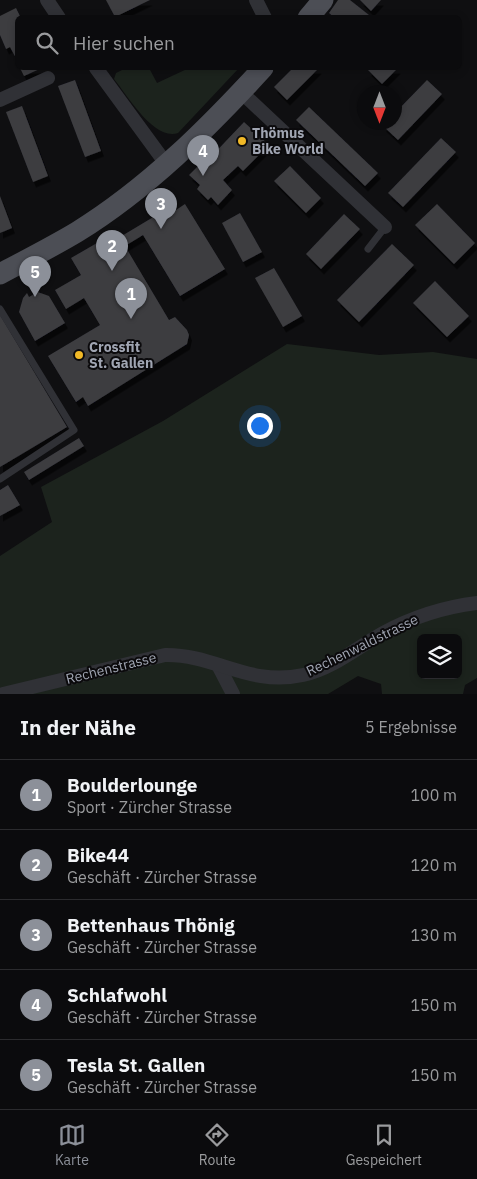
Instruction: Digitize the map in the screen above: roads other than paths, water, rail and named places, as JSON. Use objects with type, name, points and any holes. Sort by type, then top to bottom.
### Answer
[{"type":"main road","points":[[310,15],[323,0]]},
{"type":"main road","points":[[0,274],[77,232],[167,165],[195,140],[261,70]]},
{"type":"street","points":[[47,0],[57,15]]},
{"type":"street","points":[[256,0],[264,15]]},
{"type":"street","points":[[97,70],[167,165]]},
{"type":"street","points":[[0,100],[48,78]]},
{"type":"street","points":[[241,92],[385,227]]},
{"type":"street","name":"Rechenwaldstrasse","points":[[218,665],[265,678],[305,675],[321,669],[383,633],[414,618],[438,610],[477,603]]},
{"type":"street","name":"Rechenstrasse","points":[[3,694],[152,657],[181,655],[218,665]]},
{"type":"street","points":[[218,665],[233,694]]},
{"type":"lane","points":[[368,249],[385,227]]},
{"type":"lane","points":[[0,309],[74,430],[0,478]]},
{"type":"place","name":"Thömus Bike World","points":[[242,141]]},
{"type":"place","name":"Schlafwohl","points":[[203,176]]},
{"type":"place","name":"Bettenhaus Thönig","points":[[161,229]]},
{"type":"place","name":"Bike44","points":[[112,271]]},
{"type":"place","name":"Tesla St. Gallen","points":[[35,297]]},
{"type":"place","name":"Boulderlounge","points":[[131,319]]},
{"type":"place","name":"Crossfit St. Gallen","points":[[79,355]]}]
